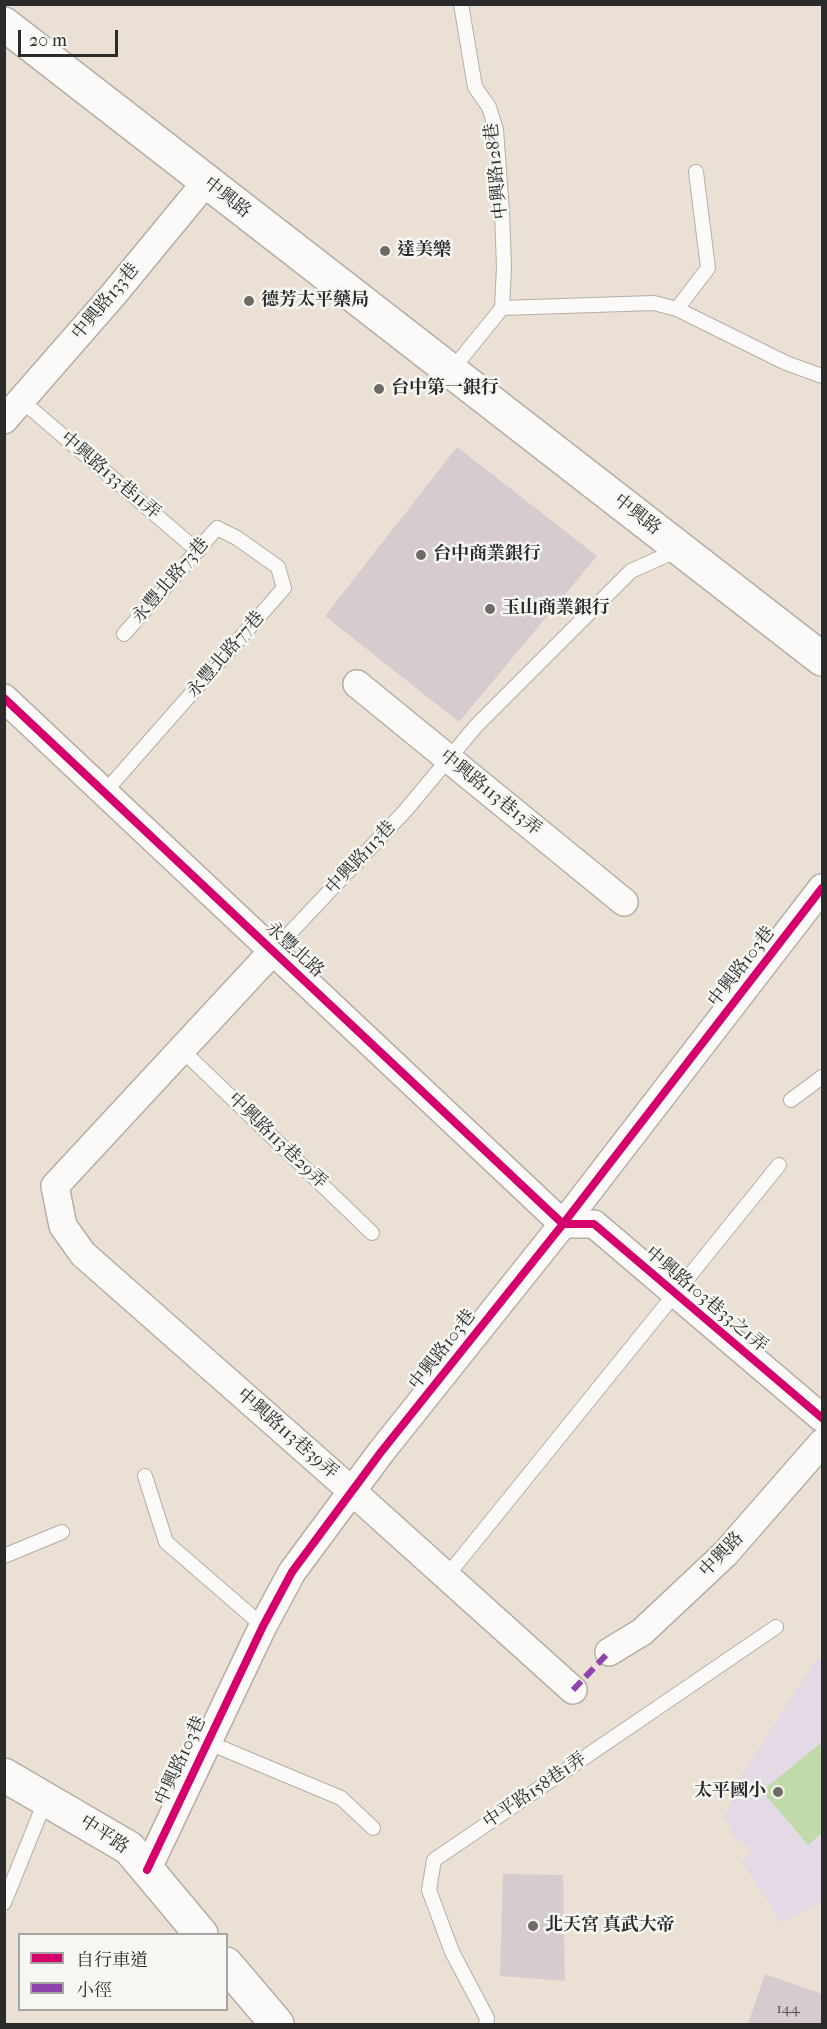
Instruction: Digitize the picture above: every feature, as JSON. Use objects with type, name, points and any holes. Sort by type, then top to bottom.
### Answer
[{"type":"main road","name":"中興路","points":[[4,24],[822,659]]},
{"type":"main road","name":"中平路","points":[[4,1775],[129,1848],[199,1933]]},
{"type":"main road","points":[[228,1966],[277,2025]]},
{"type":"street","name":"中興路133巷","points":[[13,411],[206,182]]},
{"type":"street","name":"中興路113巷13弄","points":[[357,684],[624,902]]},
{"type":"street","name":"永豐北路","points":[[4,698],[563,1224]]},
{"type":"street","name":"中興路103巷","points":[[147,1870],[262,1626],[292,1572],[381,1452],[563,1224],[822,888]]},
{"type":"street","name":"中興路113巷","points":[[55,1186],[273,951]]},
{"type":"street","name":"中興路113巷39弄","points":[[55,1186],[63,1226],[82,1254],[353,1492],[573,1690]]},
{"type":"street","name":"中興路103巷33之1弄","points":[[563,1224],[594,1224],[822,1418]]},
{"type":"street","name":"中興路","points":[[609,1652],[642,1632],[725,1554],[822,1443]]},
{"type":"lane","name":"中興路128巷","points":[[461,4],[475,87],[489,107],[496,130],[504,267],[502,308]]},
{"type":"lane","points":[[677,309],[708,268],[696,172]]},
{"type":"lane","points":[[452,371],[502,308],[654,303],[677,309],[786,363],[822,376]]},
{"type":"lane","name":"中興路133巷11弄","points":[[13,411],[198,551]]},
{"type":"lane","name":"永豐北路73巷","points":[[124,634],[217,528]]},
{"type":"lane","name":"永豐北路77巷","points":[[104,793],[284,588],[278,567],[237,538],[217,528]]},
{"type":"lane","name":"中興路113巷","points":[[273,951],[405,811],[476,726],[631,571],[680,548]]},
{"type":"lane","name":"中興路113巷29弄","points":[[182,1050],[372,1233]]},
{"type":"lane","points":[[790,1100],[822,1077]]},
{"type":"lane","name":"中興路103巷33之1弄","points":[[446,1577],[778,1165]]},
{"type":"lane","points":[[145,1476],[166,1542],[262,1626]]},
{"type":"lane","points":[[4,1556],[62,1532]]},
{"type":"lane","name":"中平路158巷1弄","points":[[486,2021],[452,1952],[429,1890],[434,1860],[776,1627]]},
{"type":"lane","name":"中興路103巷","points":[[207,1742],[341,1798],[373,1828]]},
{"type":"lane","points":[[4,1903],[46,1799]]},
{"type":"shaded area","name":"太平國小","points":[[822,1656],[822,1902],[782,1923],[741,1861],[753,1849],[734,1837],[725,1817],[739,1779],[814,1663]]},
{"type":"green space","points":[[822,1742],[822,1833],[808,1845],[762,1791]]},
{"type":"building","points":[[457,447],[597,556],[459,722],[325,616]]},
{"type":"building","name":"北天宮 真武大帝","points":[[503,1874],[563,1875],[565,1981],[500,1976]]},
{"type":"building","points":[[765,1974],[822,1994],[822,2024],[748,2024]]},
{"type":"marked path","points":[[573,1690],[609,1652]]},
{"type":"cycle path","points":[[4,698],[563,1224],[594,1224],[822,1418]]},
{"type":"cycle path","points":[[147,1870],[263,1626],[292,1572],[381,1452],[563,1224],[822,888]]},
{"type":"place","name":"達美樂","points":[[385,251]]},
{"type":"place","name":"德芳太平藥局","points":[[249,301]]},
{"type":"place","name":"台中第一銀行","points":[[379,389]]},
{"type":"place","name":"台中商業銀行","points":[[421,555]]},
{"type":"place","name":"玉山商業銀行","points":[[490,609]]},
{"type":"place","name":"太平國小","points":[[778,1792]]},
{"type":"place","name":"北天宮 真武大帝","points":[[533,1926]]}]
